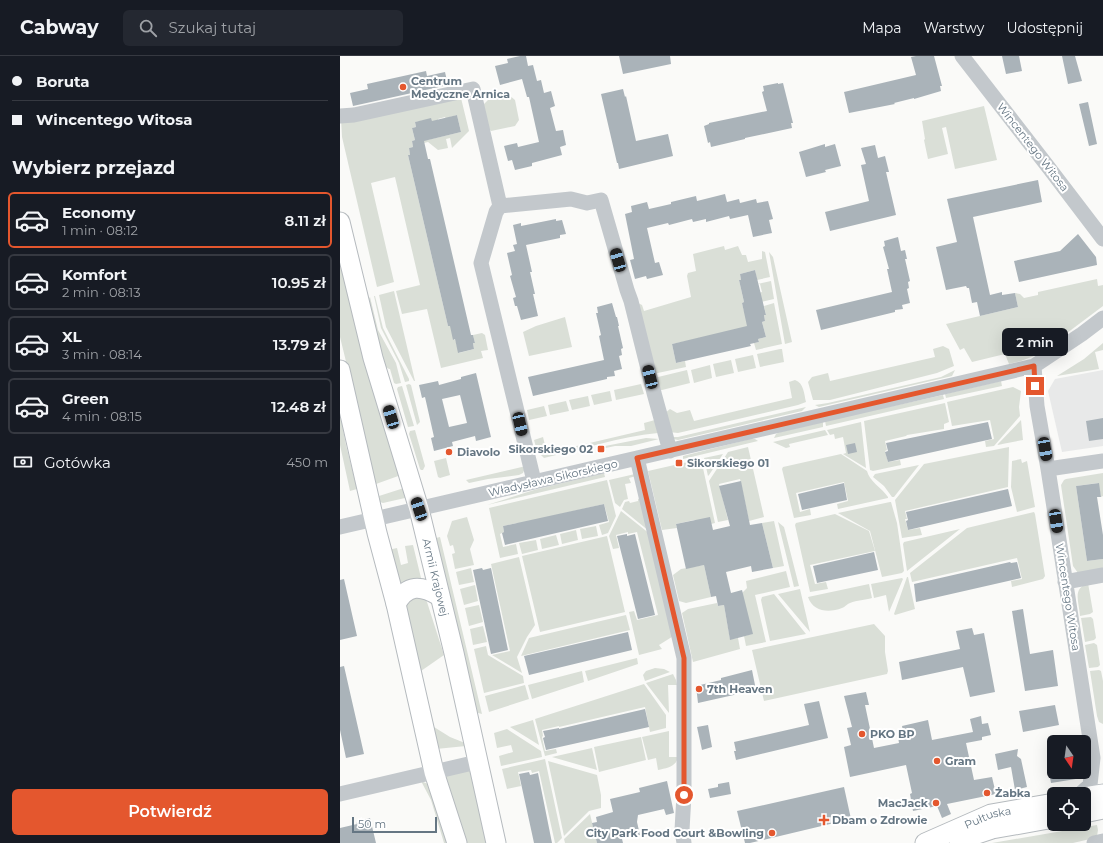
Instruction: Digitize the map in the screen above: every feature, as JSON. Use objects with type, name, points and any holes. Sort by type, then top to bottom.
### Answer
[{"type":"main road","name":"Armii Krajowej","points":[[340,222],[373,358],[419,509],[454,653],[496,843]]},
{"type":"main road","points":[[340,370],[379,542],[396,604],[434,772],[457,843]]},
{"type":"main road","points":[[396,604],[404,592],[412,589],[424,588],[439,596]]},
{"type":"main road","points":[[1091,803],[1099,809]]},
{"type":"main road","name":"Pułtuska","points":[[926,843],[991,814],[1047,804]]},
{"type":"main road","name":"Pułtuska","points":[[950,843],[992,829],[1047,819]]},
{"type":"street","name":"Wincentego Witosa","points":[[962,56],[1103,239]]},
{"type":"street","points":[[340,116],[354,115],[473,89],[500,206],[496,212],[481,263],[534,481]]},
{"type":"street","points":[[500,206],[572,198],[586,203],[601,200],[631,301],[670,451]]},
{"type":"street","name":"Władysława Sikorskiego","points":[[340,527],[1034,366],[1103,318]]},
{"type":"street","name":"Wincentego Witosa","points":[[1034,366],[1037,406],[1093,758],[1090,785],[1088,787]]},
{"type":"street","points":[[637,458],[684,658],[684,795],[682,830],[684,843]]},
{"type":"street","points":[[1048,469],[1103,461]]},
{"type":"street","points":[[1065,582],[1103,576]]},
{"type":"street","name":"Wincentego Witosa","points":[[1093,758],[1103,777]]},
{"type":"street","points":[[340,794],[477,762]]},
{"type":"street","points":[[1094,843],[1103,841]]},
{"type":"shaded area","points":[[509,95],[515,100],[519,120],[515,126],[491,131],[489,129],[483,105],[488,100]]},
{"type":"shaded area","points":[[461,98],[469,131],[452,148],[450,138],[446,139],[448,148],[438,150],[428,142],[424,143],[423,139],[427,140],[461,132],[457,115],[446,119],[445,117],[438,119],[438,121],[432,122],[431,119],[415,122],[416,127],[412,128],[415,140],[412,141],[413,147],[409,148],[410,155],[408,155],[448,326],[452,325],[454,340],[455,339],[459,353],[474,349],[473,343],[475,343],[473,335],[482,333],[485,335],[488,350],[481,351],[483,358],[441,368],[427,309],[402,314],[396,291],[420,285],[395,177],[371,183],[394,282],[377,287],[342,137],[341,119]]},
{"type":"shaded area","points":[[984,106],[997,160],[955,169],[946,127],[942,128],[948,154],[928,159],[922,121]]},
{"type":"shaded area","points":[[724,246],[725,250],[738,246],[742,255],[746,255],[748,262],[762,259],[762,251],[765,252],[770,277],[757,280],[755,270],[740,274],[741,280],[739,280],[744,302],[742,303],[744,311],[746,311],[750,328],[672,344],[676,363],[685,361],[686,367],[653,374],[638,303],[642,305],[644,311],[691,297],[687,276],[688,273],[696,271],[693,254]]},
{"type":"shaded area","points":[[769,252],[773,257],[792,342],[785,344]]},
{"type":"shaded area","points":[[340,261],[401,475],[376,484],[340,337]]},
{"type":"shaded area","points":[[1097,279],[1098,286],[1103,285],[1103,306],[1039,354],[1021,361],[1009,364],[1005,354],[972,362],[964,348],[960,350],[946,324],[1018,307],[1015,293],[1020,294],[1024,298],[1038,295],[1038,292]]},
{"type":"shaded area","points":[[771,281],[774,299],[761,302],[758,293],[762,292],[760,284],[758,284]]},
{"type":"shaded area","points":[[394,291],[415,381],[386,327],[379,295]]},
{"type":"shaded area","points":[[374,296],[383,328],[409,381],[405,382],[399,363],[381,328]]},
{"type":"shaded area","points":[[370,297],[378,330],[396,363],[401,383],[394,383],[390,369],[383,365],[367,301]]},
{"type":"shaded area","points":[[774,303],[782,344],[756,350],[754,343],[759,342],[758,339],[766,337],[762,322],[765,321],[764,315],[766,315],[764,306]]},
{"type":"shaded area","points":[[565,317],[572,347],[529,356],[523,332],[536,326]]},
{"type":"shaded area","points":[[1103,343],[1103,350],[1095,352],[1099,369],[1057,376],[1084,359]]},
{"type":"shaded area","points":[[943,346],[949,349],[954,366],[937,373],[830,400],[813,400],[808,382],[812,377],[828,373],[830,381],[935,357],[933,349]]},
{"type":"shaded area","points":[[782,349],[784,362],[760,367],[757,354]]},
{"type":"shaded area","points":[[753,355],[756,368],[738,372],[735,359]]},
{"type":"shaded area","points":[[731,360],[734,373],[716,377],[713,364]]},
{"type":"shaded area","points":[[710,365],[712,378],[694,383],[691,370]]},
{"type":"shaded area","points":[[687,370],[690,383],[658,391],[654,378]]},
{"type":"shaded area","points":[[955,370],[952,376],[948,377],[819,407],[815,405],[941,377]]},
{"type":"shaded area","points":[[1103,370],[1103,446],[1062,452],[1048,391],[1055,379]]},
{"type":"shaded area","points":[[795,380],[802,386],[806,402],[678,433],[669,432],[665,413],[670,409],[677,413],[690,410],[694,421],[792,398],[789,382]]},
{"type":"shaded area","points":[[1001,381],[1002,386],[946,398],[945,394]]},
{"type":"shaded area","points":[[641,384],[644,394],[616,400],[614,390]]},
{"type":"shaded area","points":[[406,385],[411,385],[420,422],[417,425]]},
{"type":"shaded area","points":[[402,386],[414,426],[408,427],[397,389],[398,387]]},
{"type":"shaded area","points":[[1013,387],[1021,391],[1019,407],[1020,416],[994,446],[986,447],[985,441],[994,439],[990,420],[952,426],[947,402]]},
{"type":"shaded area","points":[[610,391],[612,401],[594,405],[591,395]]},
{"type":"shaded area","points":[[943,395],[944,399],[826,426],[825,421]]},
{"type":"shaded area","points":[[588,396],[590,406],[572,410],[569,400]]},
{"type":"shaded area","points":[[566,401],[569,411],[550,415],[548,405]]},
{"type":"shaded area","points":[[945,403],[949,422],[944,424],[944,429],[907,435],[885,441],[887,450],[885,451],[888,462],[900,460],[901,465],[873,471],[870,470],[864,421]]},
{"type":"shaded area","points":[[544,406],[547,416],[529,420],[527,410]]},
{"type":"shaded area","points":[[806,407],[802,411],[678,440],[671,437],[678,437]]},
{"type":"shaded area","points":[[340,413],[357,489],[350,491],[340,445]]},
{"type":"shaded area","points":[[655,420],[658,433],[615,440],[544,458],[537,451],[534,440],[543,437],[547,453],[645,430],[644,423]]},
{"type":"shaded area","points":[[1021,420],[1023,440],[997,445]]},
{"type":"shaded area","points":[[823,422],[823,427],[774,438],[776,434],[780,432]]},
{"type":"shaded area","points":[[861,422],[866,468],[843,454],[846,453],[843,437],[835,439],[834,434],[830,435],[827,430]]},
{"type":"shaded area","points":[[415,430],[425,466],[423,470],[420,469],[409,434],[410,431]]},
{"type":"shaded area","points":[[825,430],[828,435],[789,444],[790,447],[786,448],[773,442]]},
{"type":"shaded area","points":[[646,438],[659,439],[631,446],[615,446],[601,449],[600,447]]},
{"type":"shaded area","points":[[755,439],[758,441],[683,459],[683,456]]},
{"type":"shaded area","points":[[748,447],[764,517],[749,521],[740,479],[719,484],[728,520],[718,522],[709,481],[728,452]]},
{"type":"shaded area","points":[[1009,447],[1008,487],[905,511],[907,519],[905,519],[908,530],[920,528],[922,535],[902,538],[895,500],[924,464]]},
{"type":"shaded area","points":[[723,454],[709,475],[708,476],[704,458]]},
{"type":"shaded area","points":[[841,454],[867,471],[870,478],[888,498],[838,509],[837,504],[848,501],[844,482],[796,493],[800,512],[810,509],[811,515],[794,518],[782,469],[783,467]]},
{"type":"shaded area","points":[[446,458],[450,475],[440,478],[438,477],[434,461]]},
{"type":"shaded area","points":[[701,459],[715,523],[711,524],[694,520],[676,524],[677,528],[662,530],[648,471]]},
{"type":"shaded area","points":[[1021,459],[1022,463],[1027,461],[1035,507],[1017,512],[1011,487],[1012,461]]},
{"type":"shaded area","points":[[919,465],[894,497],[892,497],[884,486],[873,477],[875,474]]},
{"type":"shaded area","points":[[526,466],[523,473],[519,475],[469,483],[466,480]]},
{"type":"shaded area","points":[[604,473],[605,477],[487,505],[534,490]]},
{"type":"shaded area","points":[[1103,473],[1103,496],[1101,497],[1098,483],[1076,486],[1087,561],[1103,559],[1103,570],[1078,573],[1073,566],[1061,485],[1066,479]]},
{"type":"shaded area","points":[[635,474],[636,476],[629,478],[631,483],[625,484],[628,499],[624,500],[620,507],[615,503],[609,480]]},
{"type":"shaded area","points":[[607,480],[616,516],[608,533],[602,535],[599,525],[609,522],[604,504],[518,524],[503,526],[504,532],[500,534],[503,547],[516,544],[518,554],[500,558],[489,508]]},
{"type":"shaded area","points":[[404,488],[405,498],[383,503],[380,502],[379,496]]},
{"type":"shaded area","points":[[641,498],[649,531],[622,509],[625,502],[629,501],[630,503],[638,501],[638,499]]},
{"type":"shaded area","points":[[891,502],[897,523],[904,571],[902,573],[882,577],[870,531],[838,513]]},
{"type":"shaded area","points":[[621,511],[650,534],[675,635],[659,645],[662,649],[639,655],[629,612],[634,611],[637,620],[658,615],[637,532],[628,534],[628,532],[616,535],[619,548],[613,549],[609,536]]},
{"type":"shaded area","points":[[1034,512],[1045,576],[1043,579],[1012,587],[1011,581],[1022,579],[1017,558],[912,582],[910,573],[967,528]]},
{"type":"shaded area","points":[[835,514],[869,531],[875,551],[810,565],[815,584],[826,582],[828,589],[810,592],[795,525],[796,523]]},
{"type":"shaded area","points":[[467,517],[474,540],[470,549],[474,565],[455,569],[452,554],[455,553],[453,545],[450,546],[447,536],[452,521]]},
{"type":"shaded area","points":[[774,521],[784,566],[773,568],[762,523]]},
{"type":"shaded area","points":[[778,522],[784,527],[799,586],[794,587]]},
{"type":"shaded area","points":[[596,526],[598,536],[582,539],[580,529]]},
{"type":"shaded area","points":[[960,529],[907,571],[903,544],[904,542]]},
{"type":"shaded area","points":[[576,530],[578,540],[562,544],[560,534]]},
{"type":"shaded area","points":[[556,535],[559,545],[542,549],[540,539]]},
{"type":"shaded area","points":[[607,536],[625,612],[540,632],[522,556]]},
{"type":"shaded area","points":[[440,537],[482,714],[475,712],[432,539]]},
{"type":"shaded area","points":[[536,540],[538,550],[522,554],[519,543]]},
{"type":"shaded area","points":[[413,545],[422,582],[398,588],[388,550],[397,548],[401,565],[408,563],[405,546]]},
{"type":"shaded area","points":[[519,557],[535,625],[517,657],[522,673],[492,655],[510,651],[491,564]]},
{"type":"shaded area","points":[[704,565],[711,597],[686,603],[679,601],[673,575],[681,569]]},
{"type":"shaded area","points":[[471,568],[474,582],[459,585],[456,572]]},
{"type":"shaded area","points":[[786,571],[790,587],[755,595],[766,642],[746,646],[744,636],[752,634],[742,593],[747,588],[746,581]]},
{"type":"shaded area","points":[[907,577],[915,609],[895,615],[894,614]]},
{"type":"shaded area","points":[[903,579],[889,612],[886,595],[874,598],[871,584]]},
{"type":"shaded area","points":[[1088,583],[1093,612],[1080,616],[1078,592]]},
{"type":"shaded area","points":[[869,584],[872,598],[849,603],[843,608],[837,610],[822,610],[814,606],[808,597]]},
{"type":"shaded area","points":[[475,585],[478,601],[464,605],[460,589]]},
{"type":"shaded area","points":[[800,589],[810,632],[778,594]]},
{"type":"shaded area","points":[[774,594],[806,634],[770,641],[761,600],[762,597]]},
{"type":"shaded area","points":[[407,597],[424,597],[427,602],[444,655],[421,671],[434,727],[450,737],[465,743],[466,746],[436,749],[403,609]]},
{"type":"shaded area","points":[[717,603],[718,606],[724,605],[730,639],[738,638],[740,649],[693,662],[682,613],[688,609]]},
{"type":"shaded area","points":[[479,605],[483,622],[469,626],[465,608]]},
{"type":"shaded area","points":[[626,615],[630,630],[521,656],[529,638]]},
{"type":"shaded area","points":[[1091,617],[1093,619],[1096,638],[1085,642],[1081,618]]},
{"type":"shaded area","points":[[874,624],[885,636],[887,674],[764,701],[752,650]]},
{"type":"shaded area","points":[[483,626],[487,642],[473,645],[470,629]]},
{"type":"shaded area","points":[[1094,643],[1097,645],[1100,665],[1098,667],[1089,668],[1085,645]]},
{"type":"shaded area","points":[[486,646],[488,655],[523,676],[524,683],[484,693],[474,649]]},
{"type":"shaded area","points":[[637,658],[638,664],[588,681],[585,671]]},
{"type":"shaded area","points":[[655,668],[664,669],[670,672],[645,681],[643,675],[646,671]]},
{"type":"shaded area","points":[[582,671],[584,682],[532,699],[528,685]]},
{"type":"shaded area","points":[[1090,671],[1101,671],[1103,681],[1103,724],[1099,722],[1097,716]]},
{"type":"shaded area","points":[[673,674],[677,685],[668,685],[669,713],[646,683]]},
{"type":"shaded area","points":[[644,684],[666,715],[666,728],[650,732],[645,707],[559,726],[542,730],[545,751],[556,749],[557,753],[545,756],[535,719]]},
{"type":"shaded area","points":[[525,685],[529,699],[489,712],[485,696]]},
{"type":"shaded area","points":[[533,720],[539,745],[510,727]]},
{"type":"shaded area","points":[[507,729],[541,751],[542,757],[501,766],[499,756],[513,752],[511,745],[497,748],[494,733]]},
{"type":"shaded area","points":[[669,731],[669,757],[678,757],[673,765],[668,768],[658,770],[656,758],[648,760],[642,737]]},
{"type":"shaded area","points":[[641,737],[646,760],[599,772],[594,747]]},
{"type":"shaded area","points":[[592,748],[597,770],[552,757]]},
{"type":"shaded area","points":[[545,759],[562,838],[557,843],[555,843],[539,771],[532,773],[531,770],[518,772],[521,786],[507,789],[502,769]]},
{"type":"shaded area","points":[[548,761],[597,775],[601,795],[601,808],[589,811],[564,836]]},
{"type":"shaded area","points":[[469,770],[471,772],[488,843],[464,843],[445,776]]},
{"type":"shaded area","points":[[421,781],[428,784],[450,843],[444,843],[431,800]]},
{"type":"shaded area","points":[[590,814],[597,843],[565,843],[564,839]]},
{"type":"shaded area","points":[[1097,825],[1097,836],[1073,843],[992,843],[1062,831],[1091,831],[1091,826]]},
{"type":"building","points":[[526,56],[528,66],[533,65],[537,81],[541,80],[544,93],[551,91],[555,106],[550,108],[556,131],[563,130],[566,145],[560,147],[562,155],[532,163],[532,166],[515,170],[512,160],[508,161],[504,146],[517,143],[518,147],[539,142],[529,97],[527,97],[522,79],[500,85],[495,66],[508,63],[507,59]]},
{"type":"building","points":[[619,56],[670,56],[671,64],[623,74]]},
{"type":"building","points":[[934,56],[942,86],[940,86],[941,91],[894,103],[895,104],[849,113],[844,92],[916,75],[911,57]]},
{"type":"building","points":[[1002,56],[1019,56],[1022,71],[1006,74]]},
{"type":"building","points":[[1062,56],[1075,56],[1082,81],[1068,84]]},
{"type":"building","name":"Centrum Medyczne Arnica","points":[[426,71],[427,76],[445,72],[448,85],[353,106],[350,93],[368,89],[367,84]]},
{"type":"building","points":[[783,83],[793,123],[791,123],[792,128],[711,147],[710,142],[708,143],[704,126],[709,123],[767,111],[762,92],[764,91],[763,86]]},
{"type":"building","points":[[623,89],[625,97],[626,96],[636,141],[668,134],[673,156],[619,169],[601,94]]},
{"type":"building","points":[[1088,102],[1097,144],[1089,146],[1079,104]]},
{"type":"building","points":[[457,115],[461,132],[424,141],[428,159],[430,159],[471,335],[473,335],[475,343],[473,343],[474,349],[458,353],[455,339],[453,340],[450,326],[448,326],[408,155],[410,155],[409,148],[413,147],[412,141],[415,140],[412,128],[416,127],[415,122],[431,118],[432,121]]},
{"type":"building","points":[[825,144],[825,147],[835,144],[841,166],[825,170],[826,172],[806,177],[799,152]]},
{"type":"building","points":[[875,145],[878,158],[885,156],[889,172],[886,172],[896,215],[830,231],[825,212],[869,201],[861,165],[866,164],[861,148]]},
{"type":"building","points":[[1038,180],[1042,202],[973,217],[990,295],[1002,292],[1002,295],[1015,293],[1018,307],[980,316],[977,302],[972,303],[969,288],[966,286],[946,290],[936,247],[957,242],[947,199]]},
{"type":"building","points":[[725,194],[727,202],[739,199],[740,203],[756,199],[757,203],[768,201],[773,219],[769,220],[772,233],[753,237],[748,215],[730,219],[729,216],[706,222],[706,219],[693,222],[692,219],[669,225],[668,223],[647,228],[655,263],[659,262],[663,275],[647,279],[646,276],[635,279],[630,260],[634,259],[625,214],[632,212],[631,206],[647,202],[649,209],[696,196],[697,201]]},
{"type":"building","points":[[556,219],[556,221],[562,220],[566,234],[560,235],[560,238],[526,245],[532,272],[530,272],[538,316],[521,320],[513,298],[516,297],[510,276],[512,275],[507,253],[515,251],[513,245],[517,244],[513,225],[521,223],[521,226]]},
{"type":"building","points":[[1078,234],[1096,257],[1097,265],[1019,282],[1014,261],[1060,251]]},
{"type":"building","points":[[898,237],[901,251],[905,250],[907,259],[905,259],[910,281],[908,282],[909,288],[907,289],[910,303],[902,305],[903,309],[895,310],[895,312],[821,330],[816,310],[892,292],[887,269],[889,269],[883,247],[885,246],[884,241]]},
{"type":"building","points":[[755,270],[766,315],[764,315],[765,321],[762,322],[766,337],[758,339],[759,342],[750,344],[751,346],[676,363],[672,344],[747,326],[739,280],[741,280],[740,274]]},
{"type":"building","points":[[612,303],[617,317],[623,348],[621,349],[622,355],[619,356],[622,369],[614,371],[615,376],[607,377],[607,379],[533,396],[528,377],[604,360],[599,336],[601,335],[596,313],[598,313],[597,307]]},
{"type":"building","points":[[476,373],[491,437],[476,441],[475,436],[452,442],[453,446],[434,451],[431,438],[434,437],[425,397],[422,398],[419,385],[438,381],[439,385],[461,379],[461,377]],"holes":[[[460,395],[467,423],[449,427],[442,399]]]},
{"type":"building","points":[[1103,418],[1103,439],[1089,441],[1086,421]]},
{"type":"building","points":[[988,422],[992,439],[888,462],[885,452],[888,451],[886,443]]},
{"type":"building","points":[[855,443],[857,452],[848,454],[846,445]]},
{"type":"building","points":[[741,481],[750,525],[762,523],[773,568],[752,572],[751,566],[726,572],[731,593],[742,590],[753,634],[730,640],[724,605],[718,606],[716,596],[711,597],[704,565],[686,569],[676,524],[710,517],[713,530],[730,526],[719,486]]},
{"type":"building","points":[[844,483],[847,500],[802,510],[798,494]]},
{"type":"building","points":[[1099,483],[1101,497],[1097,497],[1103,535],[1103,559],[1087,561],[1076,486]]},
{"type":"building","points":[[1008,489],[1012,506],[908,530],[906,512]]},
{"type":"building","points":[[604,504],[608,521],[505,545],[502,533],[504,532],[503,526]]},
{"type":"building","points":[[627,534],[627,536],[635,534],[655,615],[638,619],[617,536]]},
{"type":"building","points":[[874,552],[878,570],[817,583],[813,566]]},
{"type":"building","points":[[1010,562],[1017,562],[1021,578],[916,602],[914,584]]},
{"type":"building","points":[[482,568],[483,570],[491,568],[508,650],[491,654],[473,570]]},
{"type":"building","points":[[344,579],[357,636],[340,640],[340,580]]},
{"type":"building","points":[[1023,609],[1030,654],[1053,650],[1058,686],[1025,691],[1012,611]]},
{"type":"building","points":[[972,628],[974,635],[984,633],[995,692],[970,697],[963,667],[902,680],[899,662],[960,649],[956,631]]},
{"type":"building","points":[[628,632],[632,650],[529,675],[524,656]]},
{"type":"building","points":[[344,666],[364,754],[346,758],[340,730],[340,667]]},
{"type":"building","points":[[752,670],[756,690],[698,703],[696,686]]},
{"type":"building","points":[[866,692],[869,705],[865,705],[874,748],[899,743],[898,737],[904,736],[902,726],[928,720],[932,740],[973,732],[970,719],[981,716],[982,724],[988,723],[991,735],[982,737],[982,740],[966,743],[974,780],[992,777],[996,794],[947,804],[951,814],[942,818],[937,806],[913,811],[910,794],[912,793],[906,765],[850,777],[844,747],[851,745],[847,728],[852,727],[844,696]]},
{"type":"building","points":[[819,701],[828,738],[736,760],[734,742],[809,725],[804,704]]},
{"type":"building","points":[[1055,705],[1059,725],[1023,732],[1019,711]]},
{"type":"building","points":[[645,709],[649,727],[546,750],[543,731],[559,729]]},
{"type":"building","points":[[708,725],[712,747],[702,750],[697,727]]},
{"type":"building","points":[[1018,749],[1017,756],[1021,759],[1027,787],[1015,790],[1011,767],[998,770],[995,754]]},
{"type":"building","points":[[529,772],[530,775],[538,773],[552,843],[534,843],[519,774]]},
{"type":"building","points":[[1050,779],[1076,779],[1051,783]]},
{"type":"building","points":[[667,781],[674,813],[666,815],[664,809],[638,815],[637,822],[640,835],[622,839],[623,843],[597,843],[592,823],[597,822],[596,817],[613,812],[610,799],[640,792],[639,788]]},
{"type":"building","points":[[729,782],[731,794],[710,798],[708,789],[718,787],[718,784]]},
{"type":"building","points":[[844,787],[851,819],[745,843],[737,811]]},
{"type":"building","points":[[370,818],[376,843],[340,843],[340,828],[357,824],[356,822]]},
{"type":"place","name":"Centrum Medyczne Arnica","points":[[403,87]]},
{"type":"place","name":"Sikorskiego 02","points":[[601,449]]},
{"type":"place","name":"Diavolo","points":[[449,452]]},
{"type":"place","name":"Sikorskiego 01","points":[[679,463]]},
{"type":"place","name":"7th Heaven","points":[[699,689]]},
{"type":"place","name":"PKO BP","points":[[862,734]]},
{"type":"place","name":"Gram","points":[[937,761]]},
{"type":"place","name":"Żabka","points":[[987,793]]},
{"type":"place","name":"MacJack","points":[[936,803]]},
{"type":"place","name":"Dbam o Zdrowie","points":[[824,820]]},
{"type":"place","name":"City Park Food Court &Bowling","points":[[772,833]]},
{"type":"route","points":[[684,795],[684,658],[637,458],[1034,366],[1035,386]]}]
